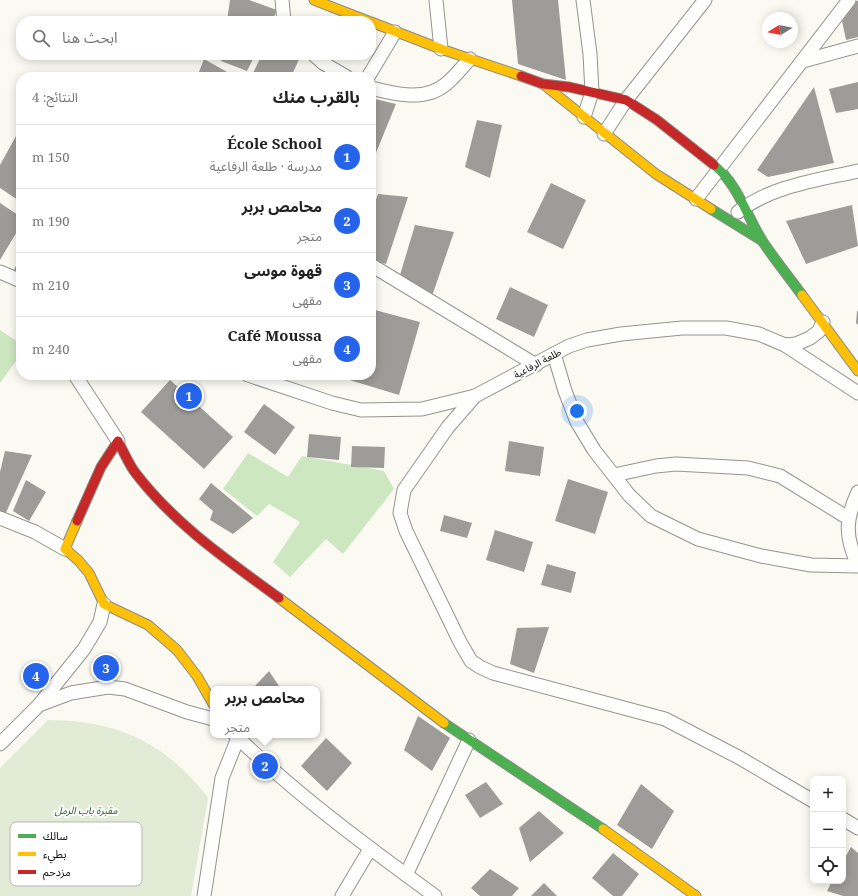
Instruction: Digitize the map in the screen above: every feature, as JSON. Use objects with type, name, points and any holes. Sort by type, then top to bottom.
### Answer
[{"type":"street","points":[[282,0],[284,16]]},
{"type":"street","points":[[314,0],[355,16]]},
{"type":"street","points":[[436,0],[441,49]]},
{"type":"street","points":[[583,0],[590,54],[592,92],[584,117]]},
{"type":"street","points":[[604,134],[626,100],[705,0]]},
{"type":"street","points":[[696,199],[720,170],[849,0]]},
{"type":"street","points":[[376,24],[441,49],[543,84],[592,92],[626,100],[657,120],[720,170],[745,207],[763,242],[858,371]]},
{"type":"street","points":[[371,72],[395,32]]},
{"type":"street","points":[[803,61],[858,46]]},
{"type":"street","points":[[376,89],[399,95],[431,93],[446,85],[470,59]]},
{"type":"street","points":[[320,60],[338,72]]},
{"type":"street","points":[[543,84],[656,174],[763,242]]},
{"type":"street","points":[[729,220],[745,207],[766,195],[786,188],[858,171]]},
{"type":"street","points":[[376,268],[536,364]]},
{"type":"street","points":[[0,272],[16,279]]},
{"type":"street","points":[[785,345],[796,344],[810,338],[818,331],[823,322]]},
{"type":"street","name":"طلعة الرفاعية","points":[[263,380],[332,403],[361,410],[422,409],[475,396],[569,346],[621,334],[682,328],[726,328],[759,334],[785,345],[858,393]]},
{"type":"street","points":[[554,354],[565,391],[577,422],[594,450],[629,494],[651,516],[698,539],[784,561],[810,565],[858,566],[850,548],[847,531],[848,518],[858,492]]},
{"type":"street","points":[[78,380],[118,441],[134,470],[175,517],[196,536],[469,740],[637,852],[696,896]]},
{"type":"street","points":[[475,396],[448,427],[404,490],[400,514],[406,530],[460,642],[471,661],[493,673],[665,719],[740,758],[810,799]]},
{"type":"street","points":[[65,549],[101,467],[118,441]]},
{"type":"street","points":[[614,475],[656,466],[676,464],[748,468],[780,476],[848,518]]},
{"type":"street","points":[[0,518],[35,532],[65,549],[77,558],[96,583],[104,604],[100,622],[84,649],[39,705],[0,744]]},
{"type":"street","points":[[104,604],[138,620],[162,635],[186,660],[210,698]]},
{"type":"street","points":[[39,705],[71,693],[108,687],[125,689],[187,712],[210,718]]},
{"type":"street","points":[[204,896],[222,778],[235,738]]},
{"type":"street","points":[[238,738],[292,788],[370,849],[434,896]]},
{"type":"street","points":[[406,875],[469,740]]},
{"type":"street","points":[[846,821],[858,828]]},
{"type":"street","points":[[342,896],[370,849]]},
{"type":"green space","points":[[0,330],[16,341],[16,361],[0,383]]},
{"type":"green space","points":[[248,453],[288,477],[302,456],[384,471],[394,489],[343,554],[326,539],[290,577],[273,562],[300,522],[269,504],[257,516],[223,489]]},
{"type":"green space","name":"مقبرة باب الرمل","points":[[48,720],[96,724],[118,730],[138,738],[157,749],[192,779],[208,798],[191,896],[0,896],[0,768]]},
{"type":"building","points":[[230,0],[249,0],[277,10],[274,16],[228,16]]},
{"type":"building","points":[[512,0],[558,0],[566,80],[518,64]]},
{"type":"building","points":[[856,1],[858,1],[858,37],[846,40],[842,21]]},
{"type":"building","points":[[204,60],[206,60],[227,72],[199,72]]},
{"type":"building","points":[[221,60],[252,60],[247,71]]},
{"type":"building","points":[[260,60],[299,60],[293,72],[254,72]]},
{"type":"building","points":[[858,82],[858,109],[836,113],[829,89]]},
{"type":"building","points":[[814,87],[834,163],[768,177],[757,170]]},
{"type":"building","points":[[376,99],[396,104],[376,153]]},
{"type":"building","points":[[477,120],[502,125],[490,178],[465,167]]},
{"type":"building","points":[[16,136],[16,199],[0,188],[0,165]]},
{"type":"building","points":[[551,183],[586,200],[563,249],[527,232]]},
{"type":"building","points":[[378,194],[408,197],[386,264],[376,261],[376,200]]},
{"type":"building","points":[[0,203],[16,214],[16,233],[0,260]]},
{"type":"building","points":[[852,205],[858,246],[806,264],[786,221]]},
{"type":"building","points":[[415,225],[454,232],[432,296],[400,275]]},
{"type":"building","points":[[16,266],[16,273],[13,272]]},
{"type":"building","points":[[510,287],[548,305],[534,337],[496,319]]},
{"type":"building","points":[[376,310],[420,322],[399,395],[350,380],[376,380]]},
{"type":"building","points":[[858,311],[858,325],[856,323]]},
{"type":"building","points":[[170,380],[233,437],[204,469],[141,412]]},
{"type":"building","points":[[264,404],[295,427],[275,455],[244,432]]},
{"type":"building","points":[[309,434],[341,437],[339,460],[307,457]]},
{"type":"building","points":[[509,441],[544,447],[540,476],[505,471]]},
{"type":"building","points":[[352,446],[385,447],[384,468],[351,467]]},
{"type":"building","points":[[5,451],[32,455],[4,517],[0,515],[0,472]]},
{"type":"building","points":[[568,479],[608,492],[595,534],[555,521]]},
{"type":"building","points":[[26,480],[46,492],[29,521],[13,511]]},
{"type":"building","points":[[211,483],[253,518],[233,534],[210,520],[213,511],[199,499]]},
{"type":"building","points":[[444,515],[472,523],[467,538],[440,531]]},
{"type":"building","points":[[495,530],[533,542],[524,572],[486,560]]},
{"type":"building","points":[[547,564],[576,572],[571,593],[541,585]]},
{"type":"building","points":[[549,627],[534,673],[510,664],[517,628]]},
{"type":"building","points":[[269,671],[279,686],[255,686]]},
{"type":"building","points":[[418,716],[450,738],[432,771],[404,750]]},
{"type":"building","points":[[326,738],[352,763],[327,791],[301,766]]},
{"type":"building","points":[[486,782],[503,804],[480,818],[465,795]]},
{"type":"building","points":[[641,784],[674,811],[652,849],[617,825]]},
{"type":"building","points":[[539,811],[564,833],[530,862],[519,828]]},
{"type":"building","points":[[851,847],[858,853],[858,896],[843,896],[827,891],[830,884],[846,884],[846,856]]},
{"type":"building","points":[[613,853],[639,874],[622,896],[613,896],[592,878]]},
{"type":"building","points":[[490,869],[519,888],[512,896],[480,896],[471,888]]},
{"type":"building","points":[[544,883],[557,896],[531,896]]},
{"type":"traffic: fast","points":[[714,165],[730,182],[742,201],[763,242],[802,295]]},
{"type":"traffic: fast","points":[[711,209],[761,240]]},
{"type":"traffic: fast","points":[[444,723],[603,829]]},
{"type":"traffic: slow","points":[[314,0],[355,16]]},
{"type":"traffic: slow","points":[[376,24],[441,49],[521,76]]},
{"type":"traffic: slow","points":[[543,84],[656,174],[711,209]]},
{"type":"traffic: slow","points":[[802,295],[858,371]]},
{"type":"traffic: slow","points":[[77,521],[65,549],[78,560],[89,573],[104,604],[148,625],[177,650],[197,676],[210,699]]},
{"type":"traffic: slow","points":[[279,598],[444,723]]},
{"type":"traffic: slow","points":[[603,829],[696,896]]},
{"type":"traffic: jam","points":[[521,76],[543,84],[569,87],[626,100],[657,120],[714,165]]},
{"type":"traffic: jam","points":[[77,521],[101,467],[118,441],[134,471],[149,490],[183,524],[221,555],[279,598]]},
{"type":"place","name":"École School","points":[[189,396]]},
{"type":"place","name":"قهوة موسى","points":[[106,668]]},
{"type":"place","name":"Café Moussa","points":[[36,676]]},
{"type":"place","name":"محامص بربر","points":[[265,766]]}]
